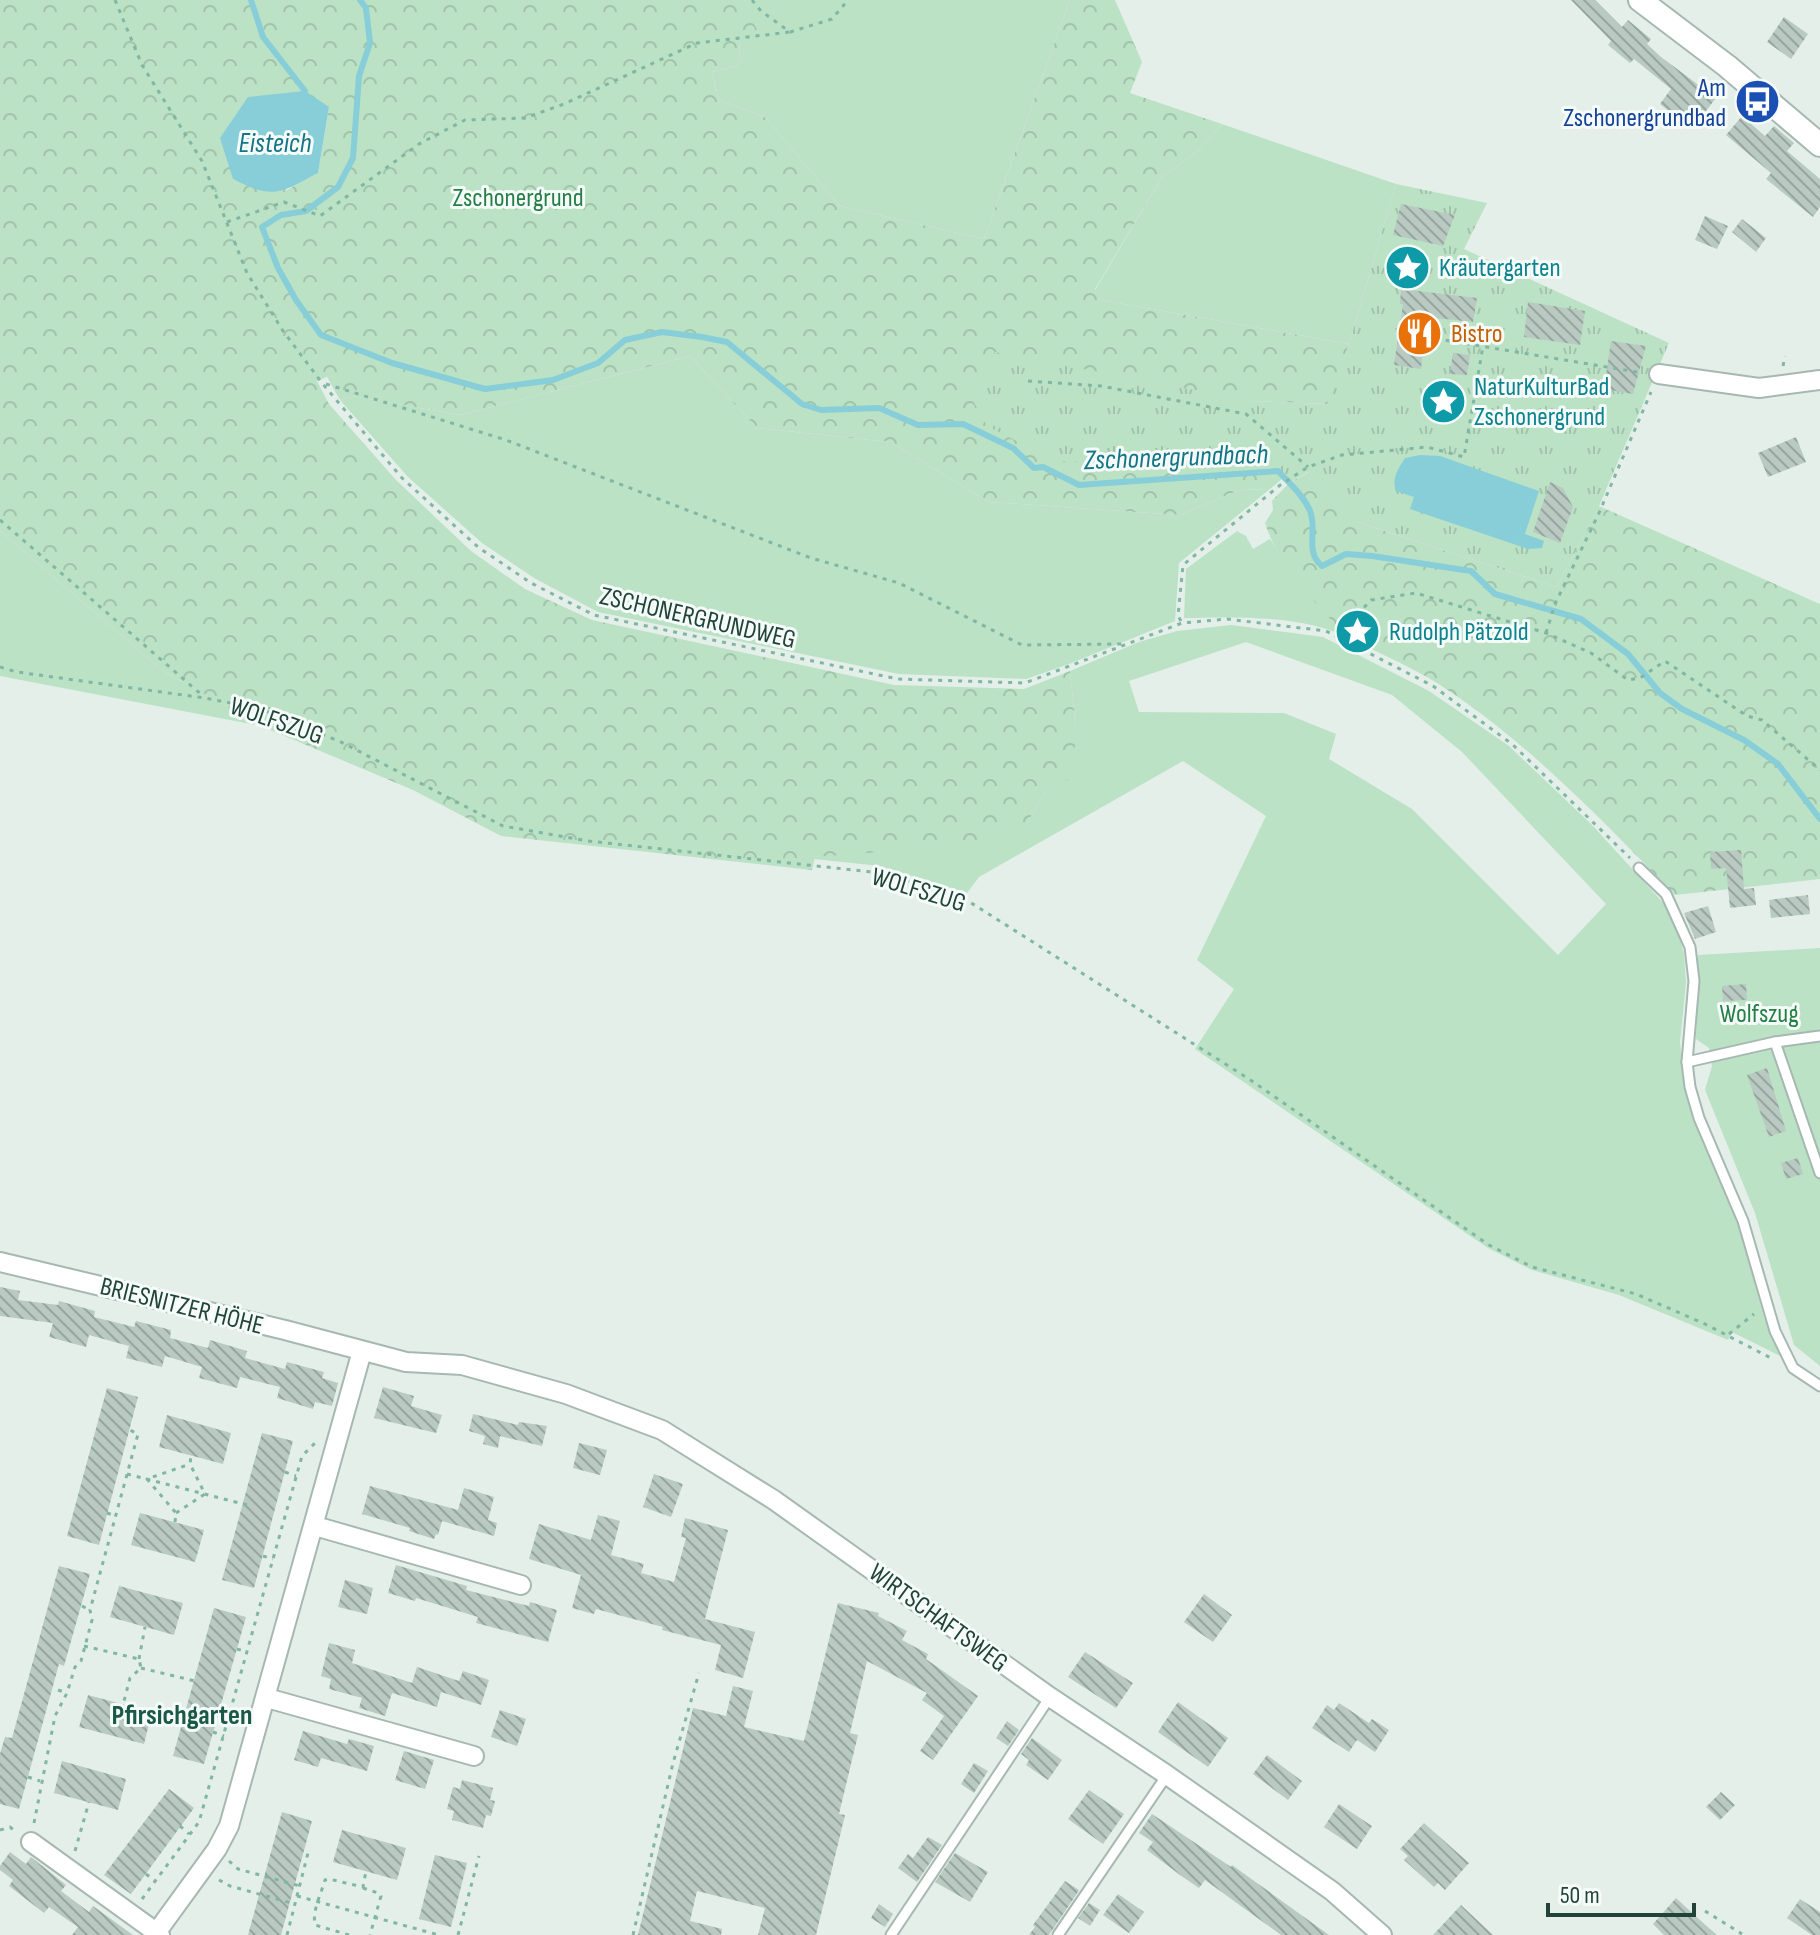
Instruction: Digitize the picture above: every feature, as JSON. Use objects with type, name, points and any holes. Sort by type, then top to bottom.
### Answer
[{"type":"street","points":[[1640,0],[1774,104],[1820,145]]},
{"type":"street","points":[[1659,374],[1759,388],[1820,380]]},
{"type":"street","name":"BRIESNITZER HÖHE","points":[[0,1262],[406,1362],[462,1365]]},
{"type":"street","points":[[31,1842],[158,1934],[217,1849],[240,1794],[362,1351]]},
{"type":"street","name":"WIRTSCHAFTSWEG","points":[[462,1365],[566,1394],[662,1430],[774,1500],[1050,1697],[1167,1775],[1332,1891],[1382,1935]]},
{"type":"street","points":[[315,1526],[521,1585]]},
{"type":"street","points":[[267,1698],[474,1756]]},
{"type":"lane","points":[[1639,868],[1666,894],[1690,947],[1694,981],[1687,1062],[1699,1118],[1743,1221],[1766,1303],[1793,1368],[1820,1386]]},
{"type":"lane","points":[[1687,1062],[1775,1042],[1820,1036]]},
{"type":"lane","points":[[1775,1042],[1820,1173]]},
{"type":"lane","points":[[891,1935],[1050,1697]]},
{"type":"lane","points":[[1058,1935],[1167,1775]]},
{"type":"path","name":"ZSCHONERGRUNDWEG","points":[[115,0],[142,65],[202,161],[247,273],[283,331],[322,383],[402,478],[478,547],[531,583],[594,615],[898,679],[1025,683],[1182,623],[1227,619],[1326,631],[1433,686],[1512,744],[1639,868]]},
{"type":"path","points":[[752,0],[761,11],[790,32]]},
{"type":"path","points":[[227,222],[284,202],[320,216],[419,144],[465,120],[525,118],[564,104],[697,43],[790,32],[832,19],[848,0]]},
{"type":"path","points":[[1426,337],[1659,374],[1599,513],[1555,604],[1546,633]]},
{"type":"path","points":[[1182,623],[1178,616],[1183,565],[1279,486],[1308,467],[1342,455],[1427,447],[1464,457],[1483,346]]},
{"type":"path","points":[[1028,381],[1101,386],[1246,414],[1308,467]]},
{"type":"path","points":[[322,383],[506,440],[811,558],[899,583],[1022,645],[1125,644]]},
{"type":"path","points":[[0,520],[205,698]]},
{"type":"path","points":[[1337,637],[1371,600],[1416,593],[1546,633],[1591,653],[1628,680],[1640,678],[1665,661],[1747,716],[1762,720],[1820,770]]},
{"type":"path","name":"WOLFSZUG","points":[[0,667],[261,709],[341,742],[503,826],[588,841],[881,873],[965,899],[1249,1079],[1489,1245],[1532,1267],[1636,1294],[1793,1368]]},
{"type":"path","points":[[1728,1335],[1766,1303]]},
{"type":"path","points":[[31,1842],[40,1781],[55,1716],[67,1693],[92,1620],[90,1610],[138,1434],[130,1430]]},
{"type":"path","points":[[131,1915],[199,1822],[302,1456],[311,1445],[341,1430]]},
{"type":"path","points":[[191,1456],[190,1464],[205,1494]]},
{"type":"path","points":[[147,1479],[190,1464]]},
{"type":"path","points":[[285,1472],[296,1476]]},
{"type":"path","points":[[127,1474],[247,1505]]},
{"type":"path","points":[[147,1479],[176,1513],[175,1522]]},
{"type":"path","points":[[176,1513],[205,1494]]},
{"type":"path","points":[[107,1513],[116,1516]]},
{"type":"path","points":[[263,1556],[273,1559]]},
{"type":"path","points":[[82,1606],[90,1610]]},
{"type":"path","points":[[141,1668],[139,1659],[145,1627]]},
{"type":"path","points":[[84,1646],[139,1659]]},
{"type":"path","points":[[237,1649],[247,1652]]},
{"type":"path","points":[[141,1668],[199,1682]]},
{"type":"path","points":[[123,1705],[130,1678],[141,1668]]},
{"type":"path","points":[[633,1935],[673,1763],[699,1673]]},
{"type":"path","points":[[58,1690],[67,1693]]},
{"type":"path","points":[[213,1732],[224,1736]]},
{"type":"path","points":[[28,1777],[40,1781]]},
{"type":"path","points":[[68,1869],[89,1802]]},
{"type":"path","points":[[180,1826],[189,1834]]},
{"type":"path","points":[[217,1849],[238,1869],[300,1886]]},
{"type":"path","points":[[287,1935],[308,1853],[303,1851]]},
{"type":"path","points":[[458,1935],[479,1856]]},
{"type":"path","points":[[204,1868],[230,1886],[295,1904]]},
{"type":"path","points":[[363,1887],[366,1871]]},
{"type":"path","points":[[146,1874],[155,1881]]},
{"type":"path","points":[[350,1935],[315,1925],[313,1921],[325,1880],[363,1887],[381,1896],[370,1935]]},
{"type":"path","points":[[297,1896],[439,1935]]},
{"type":"path","points":[[1705,1911],[1743,1935]]},
{"type":"green space","name":"Zschonergrund","points":[[0,0],[744,0],[755,13],[751,19],[758,31],[740,33],[739,65],[712,72],[719,100],[765,117],[840,206],[984,239],[1070,0],[1115,0],[1142,62],[1130,93],[1222,124],[1200,149],[1162,177],[1095,289],[1101,300],[1349,344],[1328,404],[1251,401],[1248,466],[1269,467],[1283,478],[1270,489],[1239,490],[1180,515],[989,502],[890,442],[757,428],[690,356],[460,415],[351,396],[340,400],[327,377],[317,381],[329,404],[396,480],[471,551],[525,589],[592,620],[894,685],[1024,689],[1070,671],[1076,730],[1073,777],[1046,791],[1025,826],[981,844],[815,857],[812,870],[501,836],[413,790],[261,726],[163,671],[0,531]],"holes":[[[329,107],[318,173],[285,191]]]},
{"type":"green space","points":[[744,0],[1070,0],[984,239],[840,206],[765,117],[719,100],[712,72],[739,65],[740,33],[754,13]]},
{"type":"green space","points":[[1222,124],[1396,184],[1349,344],[1101,300],[1095,290],[1162,177],[1200,149]]},
{"type":"green space","points":[[1396,184],[1487,203],[1464,249],[1669,343],[1599,506],[1557,587],[1357,522],[1316,490],[1308,472],[1289,483],[1269,467],[1056,461],[987,426],[972,399],[995,352],[1251,401],[1327,404],[1349,344]]},
{"type":"green space","points":[[690,356],[757,428],[890,442],[989,502],[1180,515],[1239,490],[1270,489],[1179,563],[1175,621],[1026,679],[899,674],[598,612],[534,578],[482,543],[408,477],[340,400],[351,396],[460,415]]},
{"type":"green space","points":[[1309,472],[1357,522],[1557,587],[1599,506],[1820,604],[1820,879],[1675,895],[1562,782],[1502,730],[1437,683],[1338,633],[1339,629],[1287,566],[1265,523],[1273,510],[1272,501],[1289,483]]},
{"type":"green space","points":[[0,531],[163,671],[261,726],[0,676]]},
{"type":"green space","points":[[1237,531],[1246,536],[1253,549],[1270,539],[1294,576],[1339,629],[1338,633],[1282,620],[1184,618],[1186,569]]},
{"type":"green space","points":[[1231,625],[1323,637],[1429,691],[1509,746],[1592,825],[1667,907],[1677,924],[1684,955],[1686,983],[1680,1042],[1685,1092],[1739,1226],[1764,1317],[1780,1356],[1732,1332],[1728,1340],[1619,1295],[1532,1270],[1488,1248],[1195,1049],[1234,989],[1197,960],[1266,816],[1183,761],[979,877],[967,893],[880,866],[814,859],[1025,826],[1076,730],[1070,671],[1139,642],[1177,631]],"holes":[[[1246,642],[1392,695],[1462,752],[1606,904],[1558,955],[1412,809],[1329,759],[1336,734],[1284,713],[1139,712],[1129,681]]]},
{"type":"green space","name":"Wolfszug","points":[[1820,948],[1820,1366],[1794,1345],[1755,1213],[1705,1090],[1712,1066],[1709,1048],[1696,1039],[1698,955]]},
{"type":"water","name":"Eisteich","points":[[305,91],[329,107],[318,173],[285,189],[268,192],[233,179],[220,138],[248,97]]},
{"type":"water","points":[[1440,456],[1539,491],[1525,534],[1544,541],[1542,548],[1528,549],[1410,509],[1414,497],[1396,491],[1395,477],[1405,458]]},
{"type":"building","points":[[1571,0],[1595,0],[1622,27],[1628,20],[1651,39],[1647,44],[1661,57],[1716,98],[1692,129],[1660,104],[1671,89],[1634,59],[1630,63],[1608,45],[1611,41]]},
{"type":"building","points":[[1784,17],[1808,34],[1791,59],[1767,42]]},
{"type":"building","points":[[1742,116],[1765,136],[1774,126],[1794,143],[1787,151],[1820,179],[1820,207],[1813,217],[1766,179],[1771,173],[1726,135]]},
{"type":"building","points":[[1401,204],[1455,215],[1443,246],[1393,235]]},
{"type":"building","points":[[1705,216],[1728,226],[1717,249],[1695,240]]},
{"type":"building","points":[[1742,219],[1766,238],[1756,252],[1732,232]]},
{"type":"building","points":[[1401,289],[1477,298],[1473,322],[1427,317],[1421,369],[1394,365],[1403,304],[1400,304]]},
{"type":"building","points":[[1528,302],[1585,311],[1580,345],[1524,337]]},
{"type":"building","points":[[1611,341],[1646,346],[1633,394],[1604,389]]},
{"type":"building","points":[[1453,353],[1470,355],[1467,375],[1450,374]]},
{"type":"building","points":[[1796,437],[1806,462],[1768,477],[1758,453]]},
{"type":"building","points":[[1550,482],[1563,488],[1573,507],[1560,543],[1533,532]]},
{"type":"building","points":[[1741,850],[1744,889],[1754,888],[1756,905],[1730,908],[1726,868],[1711,869],[1710,852]]},
{"type":"building","points":[[1808,895],[1810,914],[1771,918],[1769,900]]},
{"type":"building","points":[[1708,906],[1716,932],[1695,939],[1684,913]]},
{"type":"building","points":[[1746,984],[1747,1000],[1723,1001],[1722,986]]},
{"type":"building","points":[[1767,1068],[1786,1131],[1769,1137],[1747,1075]]},
{"type":"building","points":[[1798,1158],[1803,1174],[1786,1179],[1781,1163]]},
{"type":"building","points":[[0,1287],[20,1291],[18,1300],[58,1305],[59,1301],[95,1311],[94,1317],[134,1327],[136,1321],[171,1330],[170,1338],[208,1348],[210,1340],[247,1351],[245,1358],[285,1369],[287,1362],[324,1372],[322,1378],[338,1383],[332,1406],[315,1402],[313,1409],[277,1398],[280,1387],[240,1377],[237,1388],[199,1378],[202,1367],[165,1356],[162,1367],[126,1358],[129,1346],[89,1335],[86,1347],[49,1337],[53,1323],[0,1316]]},
{"type":"building","points":[[383,1387],[414,1396],[411,1406],[442,1415],[436,1433],[374,1418]]},
{"type":"building","points":[[107,1388],[138,1397],[99,1545],[67,1536]]},
{"type":"building","points":[[473,1414],[518,1425],[519,1422],[547,1426],[542,1446],[500,1436],[498,1448],[483,1444],[485,1436],[469,1431]]},
{"type":"building","points":[[167,1415],[231,1433],[223,1464],[159,1447]]},
{"type":"building","points":[[262,1433],[293,1441],[254,1588],[222,1580]]},
{"type":"building","points":[[579,1443],[607,1450],[600,1475],[573,1468]]},
{"type":"building","points":[[654,1474],[683,1484],[671,1517],[643,1507]]},
{"type":"building","points":[[370,1486],[458,1510],[464,1488],[494,1497],[488,1520],[497,1523],[494,1536],[442,1521],[434,1539],[409,1531],[410,1528],[362,1514]]},
{"type":"building","points":[[140,1513],[204,1530],[195,1562],[131,1545]]},
{"type":"building","points":[[598,1515],[620,1521],[611,1555],[644,1564],[641,1573],[674,1582],[686,1538],[681,1537],[685,1518],[728,1530],[705,1619],[755,1632],[743,1678],[715,1670],[721,1645],[596,1609],[594,1614],[572,1608],[581,1575],[529,1559],[539,1524],[591,1540]]},
{"type":"building","points":[[396,1565],[467,1586],[466,1590],[557,1610],[548,1642],[476,1623],[478,1617],[416,1598],[415,1601],[388,1593]]},
{"type":"building","points":[[59,1566],[90,1574],[64,1666],[59,1664],[19,1809],[0,1804],[0,1754],[5,1737],[12,1738]]},
{"type":"building","points":[[345,1580],[373,1588],[367,1614],[338,1607]]},
{"type":"building","points":[[119,1586],[183,1603],[174,1635],[110,1617]]},
{"type":"building","points":[[1204,1594],[1232,1615],[1213,1642],[1184,1622]]},
{"type":"building","points":[[838,1603],[879,1613],[878,1616],[907,1631],[902,1640],[928,1654],[926,1659],[978,1696],[933,1760],[920,1751],[944,1716],[922,1700],[927,1693],[867,1661],[850,1733],[858,1735],[839,1814],[845,1815],[816,1935],[758,1935],[765,1908],[697,1891],[690,1921],[722,1929],[721,1935],[638,1935],[693,1708],[726,1716],[733,1686],[753,1691],[744,1727],[804,1741]]},
{"type":"building","points":[[214,1608],[246,1617],[204,1764],[173,1756]]},
{"type":"building","points":[[329,1643],[355,1650],[352,1663],[412,1683],[417,1667],[459,1681],[463,1671],[489,1680],[481,1705],[441,1692],[437,1707],[392,1693],[385,1716],[359,1708],[362,1698],[329,1689],[331,1679],[321,1676]]},
{"type":"building","points":[[1085,1652],[1133,1683],[1116,1708],[1068,1677]]},
{"type":"building","points":[[88,1695],[152,1712],[144,1744],[79,1727]]},
{"type":"building","points":[[1178,1702],[1228,1738],[1208,1767],[1158,1732]]},
{"type":"building","points":[[1339,1703],[1369,1723],[1372,1719],[1389,1730],[1375,1752],[1357,1740],[1349,1752],[1312,1728],[1327,1705],[1334,1710]]},
{"type":"building","points":[[500,1710],[526,1719],[517,1746],[491,1737]]},
{"type":"building","points":[[1007,1721],[1019,1730],[1008,1746],[996,1738]]},
{"type":"building","points":[[303,1731],[347,1744],[349,1739],[374,1746],[367,1771],[321,1758],[318,1767],[294,1760]]},
{"type":"building","points":[[1032,1738],[1062,1760],[1048,1780],[1026,1765],[1029,1760],[1021,1754]]},
{"type":"building","points":[[404,1751],[434,1760],[425,1789],[395,1780]]},
{"type":"building","points":[[1267,1755],[1302,1781],[1288,1800],[1253,1774]]},
{"type":"building","points":[[62,1761],[126,1779],[118,1810],[54,1793]]},
{"type":"building","points":[[974,1763],[988,1771],[974,1793],[961,1784]]},
{"type":"building","points":[[462,1780],[493,1788],[490,1800],[495,1801],[491,1816],[486,1815],[483,1828],[452,1820],[454,1811],[447,1809],[453,1787],[460,1789]]},
{"type":"building","points":[[169,1789],[194,1808],[131,1894],[104,1875]]},
{"type":"building","points":[[1089,1790],[1124,1814],[1103,1844],[1068,1819]]},
{"type":"building","points":[[1721,1792],[1735,1805],[1720,1820],[1706,1807]]},
{"type":"building","points":[[1339,1804],[1372,1826],[1357,1849],[1324,1827]]},
{"type":"building","points":[[282,1812],[312,1821],[281,1935],[248,1935]]},
{"type":"building","points":[[1152,1814],[1232,1865],[1329,1935],[1281,1935],[1205,1880],[1199,1888],[1147,1850],[1153,1842],[1139,1833]]},
{"type":"building","points":[[1424,1823],[1469,1863],[1445,1890],[1438,1883],[1434,1887],[1404,1860],[1408,1856],[1400,1849]]},
{"type":"building","points":[[342,1830],[406,1848],[397,1880],[333,1862]]},
{"type":"building","points":[[928,1837],[942,1845],[917,1882],[898,1868],[908,1854],[913,1858]]},
{"type":"building","points":[[10,1852],[26,1864],[31,1857],[66,1885],[61,1891],[89,1912],[93,1906],[133,1935],[72,1935],[78,1927],[49,1907],[44,1913],[9,1886],[13,1880],[0,1870],[0,1866]]},
{"type":"building","points":[[955,1853],[988,1872],[970,1902],[935,1882]]},
{"type":"building","points":[[435,1855],[467,1863],[451,1927],[419,1919]]},
{"type":"building","points":[[1065,1881],[1079,1890],[1076,1895],[1049,1935],[1029,1935],[1035,1927],[1033,1925]]},
{"type":"building","points":[[1118,1894],[1144,1912],[1129,1933],[1103,1915]]},
{"type":"building","points":[[1676,1898],[1717,1935],[1664,1935],[1653,1924]]},
{"type":"building","points":[[1800,1899],[1820,1912],[1820,1935],[1812,1935],[1787,1918]]},
{"type":"building","points":[[1089,1903],[1100,1910],[1090,1926],[1078,1918]]},
{"type":"building","points":[[879,1904],[893,1914],[885,1927],[871,1918]]},
{"type":"building","points":[[1461,1905],[1493,1935],[1433,1935]]},
{"type":"waterway","name":"Zschonergrundbach","points":[[251,0],[263,37],[305,91],[301,95]]},
{"type":"waterway","name":"Zschonergrundbach","points":[[360,0],[366,8],[370,43],[359,76],[353,158],[338,187],[306,211],[281,215],[262,227],[278,268],[321,335],[392,363],[485,389],[553,380],[598,363],[625,340],[662,332],[702,337],[727,342],[802,404],[821,410],[879,408],[918,425],[963,424],[1013,448],[1034,468],[1043,467],[1079,485],[1278,471],[1310,511],[1312,547],[1322,566],[1346,554],[1471,571],[1495,594],[1581,619],[1628,654],[1660,693],[1682,709],[1744,740],[1778,764],[1820,819]]},
{"type":"place","name":"Am Zschonergrundbad","points":[[1757,102]]},
{"type":"place","name":"Kräutergarten","points":[[1408,267]]},
{"type":"place","name":"Bistro","points":[[1420,333]]},
{"type":"place","name":"NaturKulturBad Zschonergrund","points":[[1443,401]]},
{"type":"place","name":"Rudolph Pätzold","points":[[1358,631]]},
{"type":"district","name":"Pfirsichgarten","points":[[182,1714]]}]
